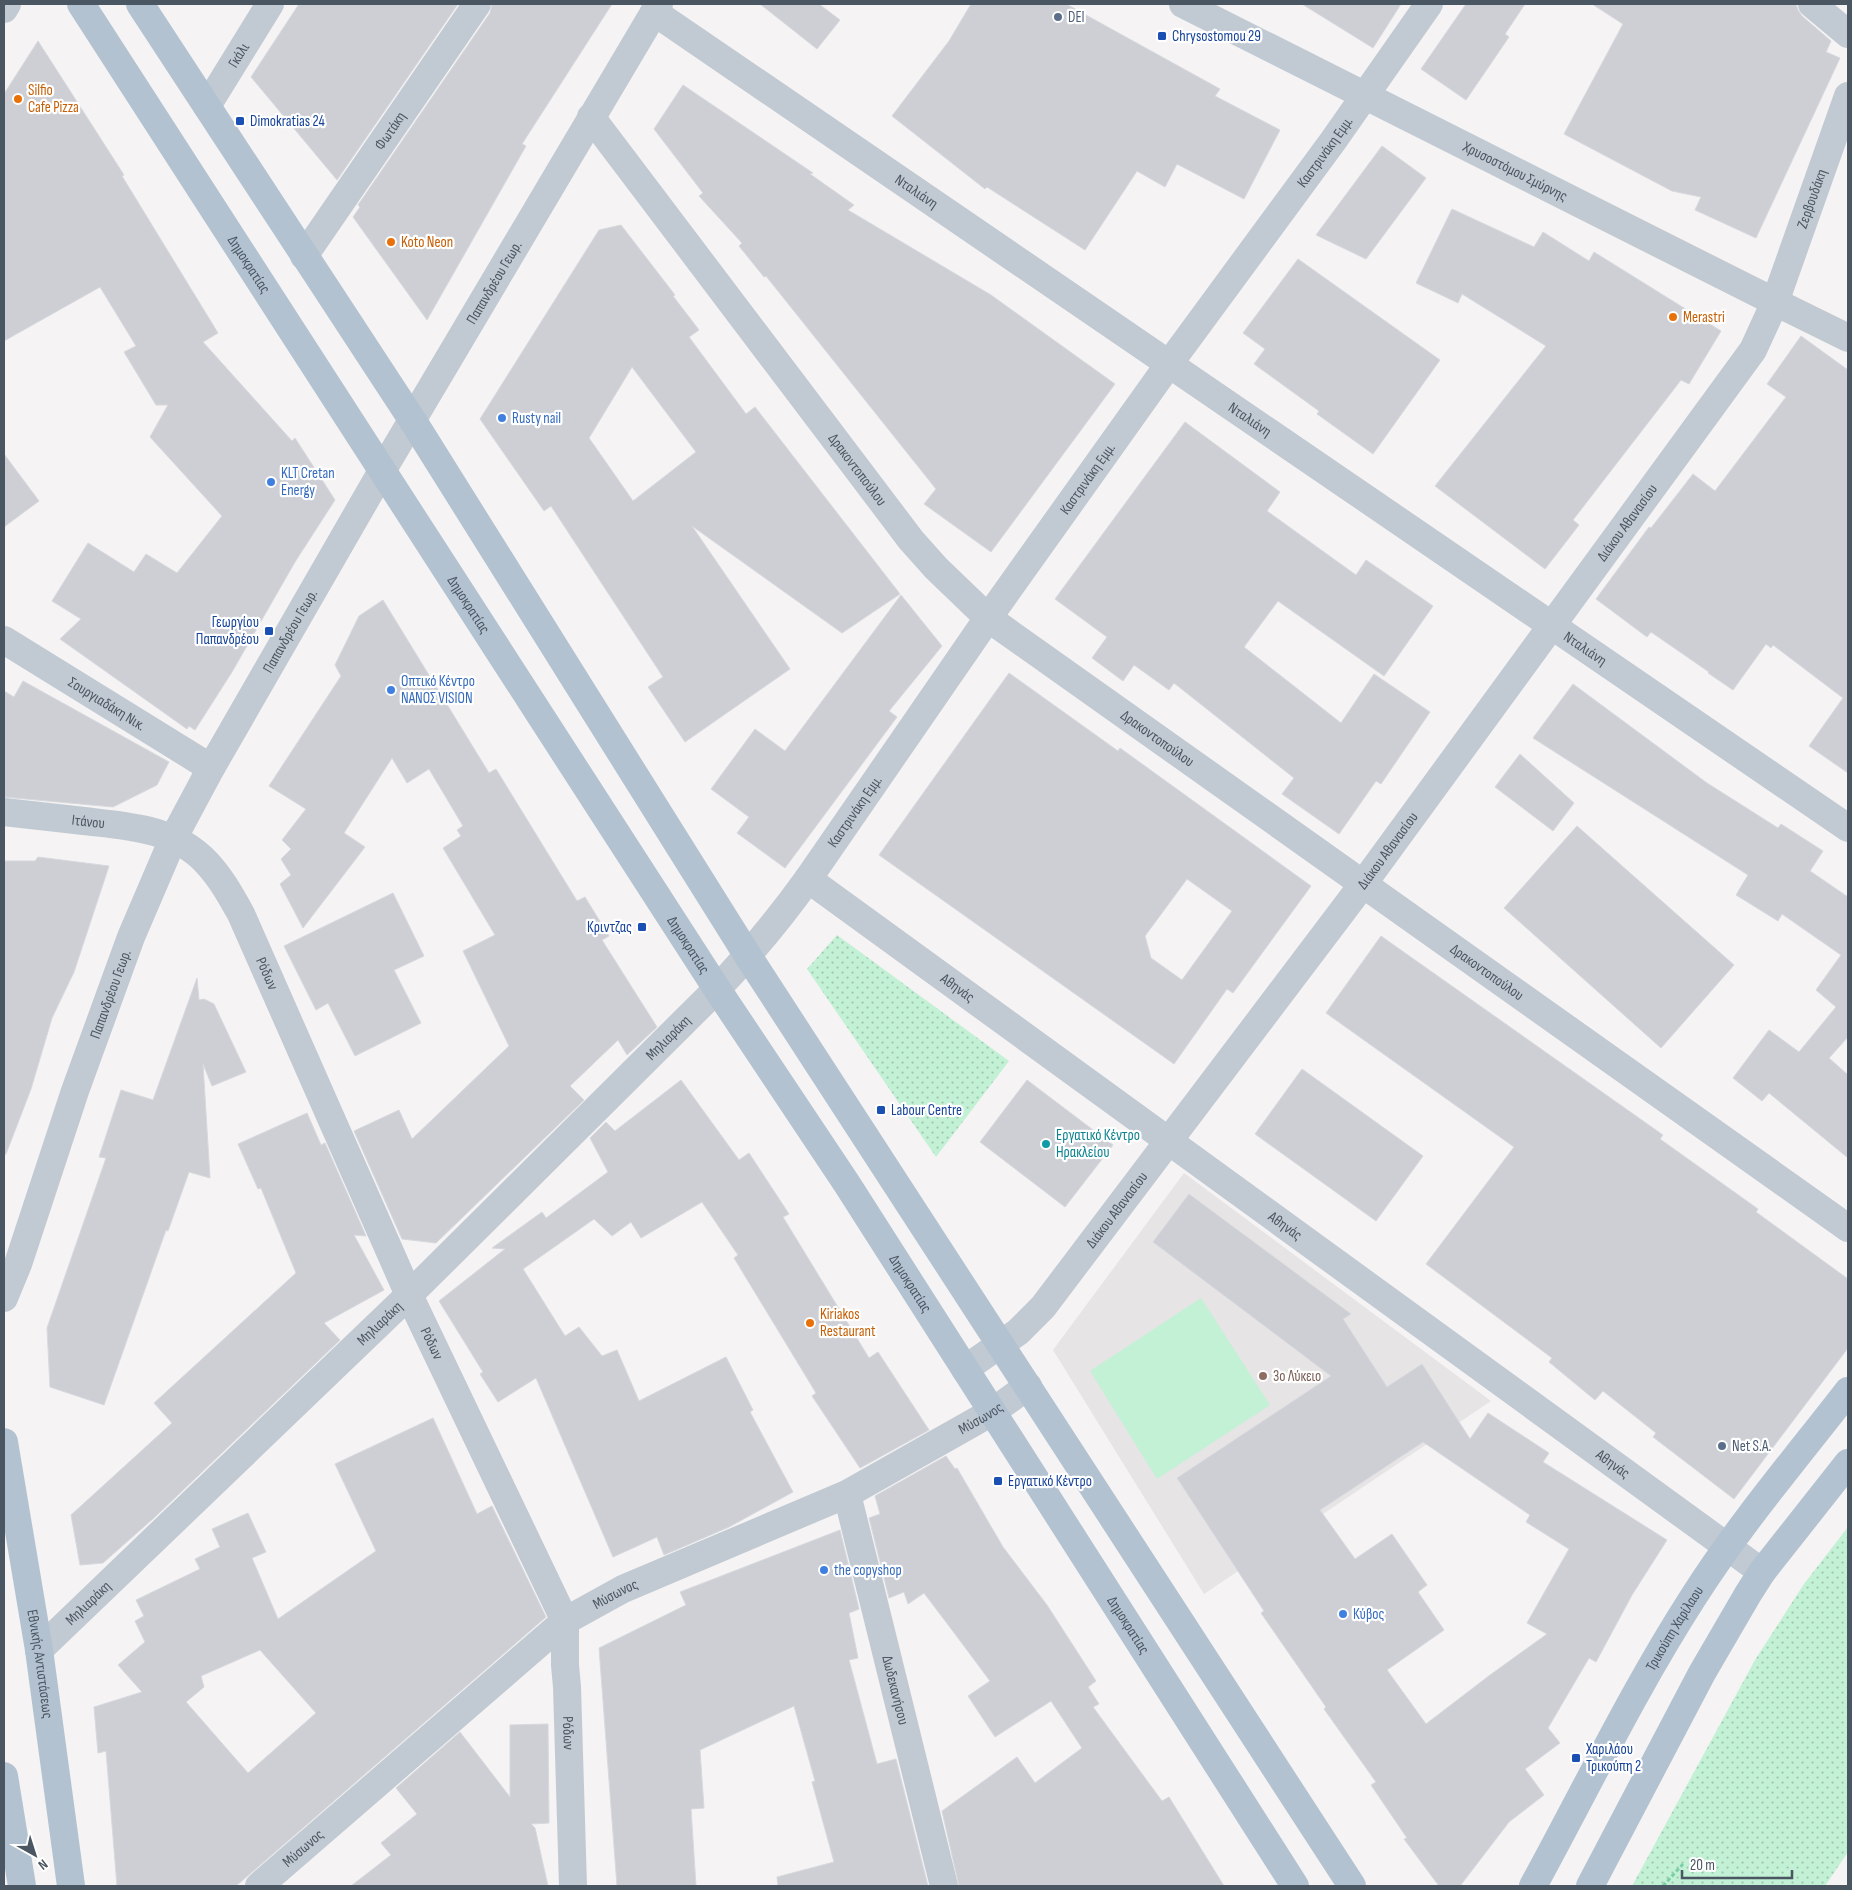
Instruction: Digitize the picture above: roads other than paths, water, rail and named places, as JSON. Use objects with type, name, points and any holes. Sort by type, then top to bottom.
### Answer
[{"type":"main road","name":"Δημοκρατίας","points":[[81,4],[717,989],[846,1184],[1295,1886]]},
{"type":"main road","points":[[140,4],[413,420],[748,956],[1352,1886]]},
{"type":"main road","name":"Τρικούπη Χαρίλαου","points":[[1533,1886],[1650,1669],[1694,1596],[1727,1546],[1848,1391]]},
{"type":"main road","name":"Εθνικής Αντιστάσεως","points":[[4,1442],[38,1650],[71,1886]]},
{"type":"main road","points":[[1590,1886],[1702,1673],[1762,1572],[1848,1463]]},
{"type":"main road","points":[[4,1776],[22,1886]]},
{"type":"street","points":[[4,9],[6,4]]},
{"type":"street","name":"Γκάλι","points":[[207,106],[270,4]]},
{"type":"street","name":"Φωτάκη","points":[[304,256],[477,4]]},
{"type":"street","name":"Χρυσοστόμου Σμύρνης","points":[[1184,4],[1848,338]]},
{"type":"street","name":"Καστρινάκη Εμμ.","points":[[748,956],[808,879],[988,618],[1169,364],[1365,96],[1429,4]]},
{"type":"street","points":[[1812,4],[1848,34]]},
{"type":"street","name":"Παπανδρέου Γεωρ.","points":[[4,1298],[18,1264],[75,1091],[130,937],[172,838],[382,471],[656,8]]},
{"type":"street","name":"Νταλιάνη","points":[[656,8],[1169,364],[1848,828]]},
{"type":"street","name":"Ζερβουδάκη","points":[[1775,302],[1848,96]]},
{"type":"street","name":"Δρακοντοπούλου","points":[[591,117],[912,540],[936,568],[988,618],[1848,1228]]},
{"type":"street","name":"Διάκου Αθανασίου","points":[[965,1369],[1018,1332],[1043,1307],[1170,1142],[1363,884],[1754,350],[1775,302]]},
{"type":"street","name":"Σουργιαδάκη Νικ.","points":[[4,640],[211,768]]},
{"type":"street","name":"Ιτάνου","points":[[4,812],[138,827],[172,838]]},
{"type":"street","name":"Ρόδων","points":[[172,838],[206,862],[223,883],[241,914],[409,1295],[565,1621],[573,1886]]},
{"type":"street","name":"Αθηνάς","points":[[808,879],[1762,1572]]},
{"type":"street","name":"Μηλιαράκη","points":[[38,1650],[409,1295],[748,956]]},
{"type":"street","name":"Μύσωνος","points":[[258,1886],[565,1621],[624,1589],[847,1494],[992,1412],[1028,1386]]},
{"type":"street","name":"Δωδεκανήσου","points":[[847,1494],[944,1886]]},
{"type":"place","name":"DEI","points":[[1058,17]]},
{"type":"place","name":"Chrysostomou 29","points":[[1162,36]]},
{"type":"place","name":"Silfio Cafe Pizza","points":[[18,99]]},
{"type":"place","name":"Dimokratias 24","points":[[240,121]]},
{"type":"place","name":"Koto Neon","points":[[391,242]]},
{"type":"place","name":"Merastri","points":[[1673,317]]},
{"type":"place","name":"Rusty nail","points":[[502,418]]},
{"type":"place","name":"KLT Cretan Energy","points":[[271,482]]},
{"type":"place","name":"Γεωργίου Παπανδρέου","points":[[269,631]]},
{"type":"place","name":"Οπτικό Κέντρο ΝΑΝΟΣ VISION","points":[[391,690]]},
{"type":"place","name":"Κριντζας","points":[[642,927]]},
{"type":"place","name":"Labour Centre","points":[[881,1110]]},
{"type":"place","name":"Εργατικό Κέντρο Ηρακλείου","points":[[1046,1144]]},
{"type":"place","name":"Kiriakos Restaurant","points":[[810,1323]]},
{"type":"place","name":"3ο Λύκειο","points":[[1263,1376]]},
{"type":"place","name":"Net S.A.","points":[[1722,1446]]},
{"type":"place","name":"Εργατικό Κέντρο","points":[[998,1481]]},
{"type":"place","name":"the copyshop","points":[[824,1570]]},
{"type":"place","name":"Κύβος","points":[[1343,1614]]},
{"type":"place","name":"Χαριλάου Τρικούπη 2","points":[[1576,1758]]}]
